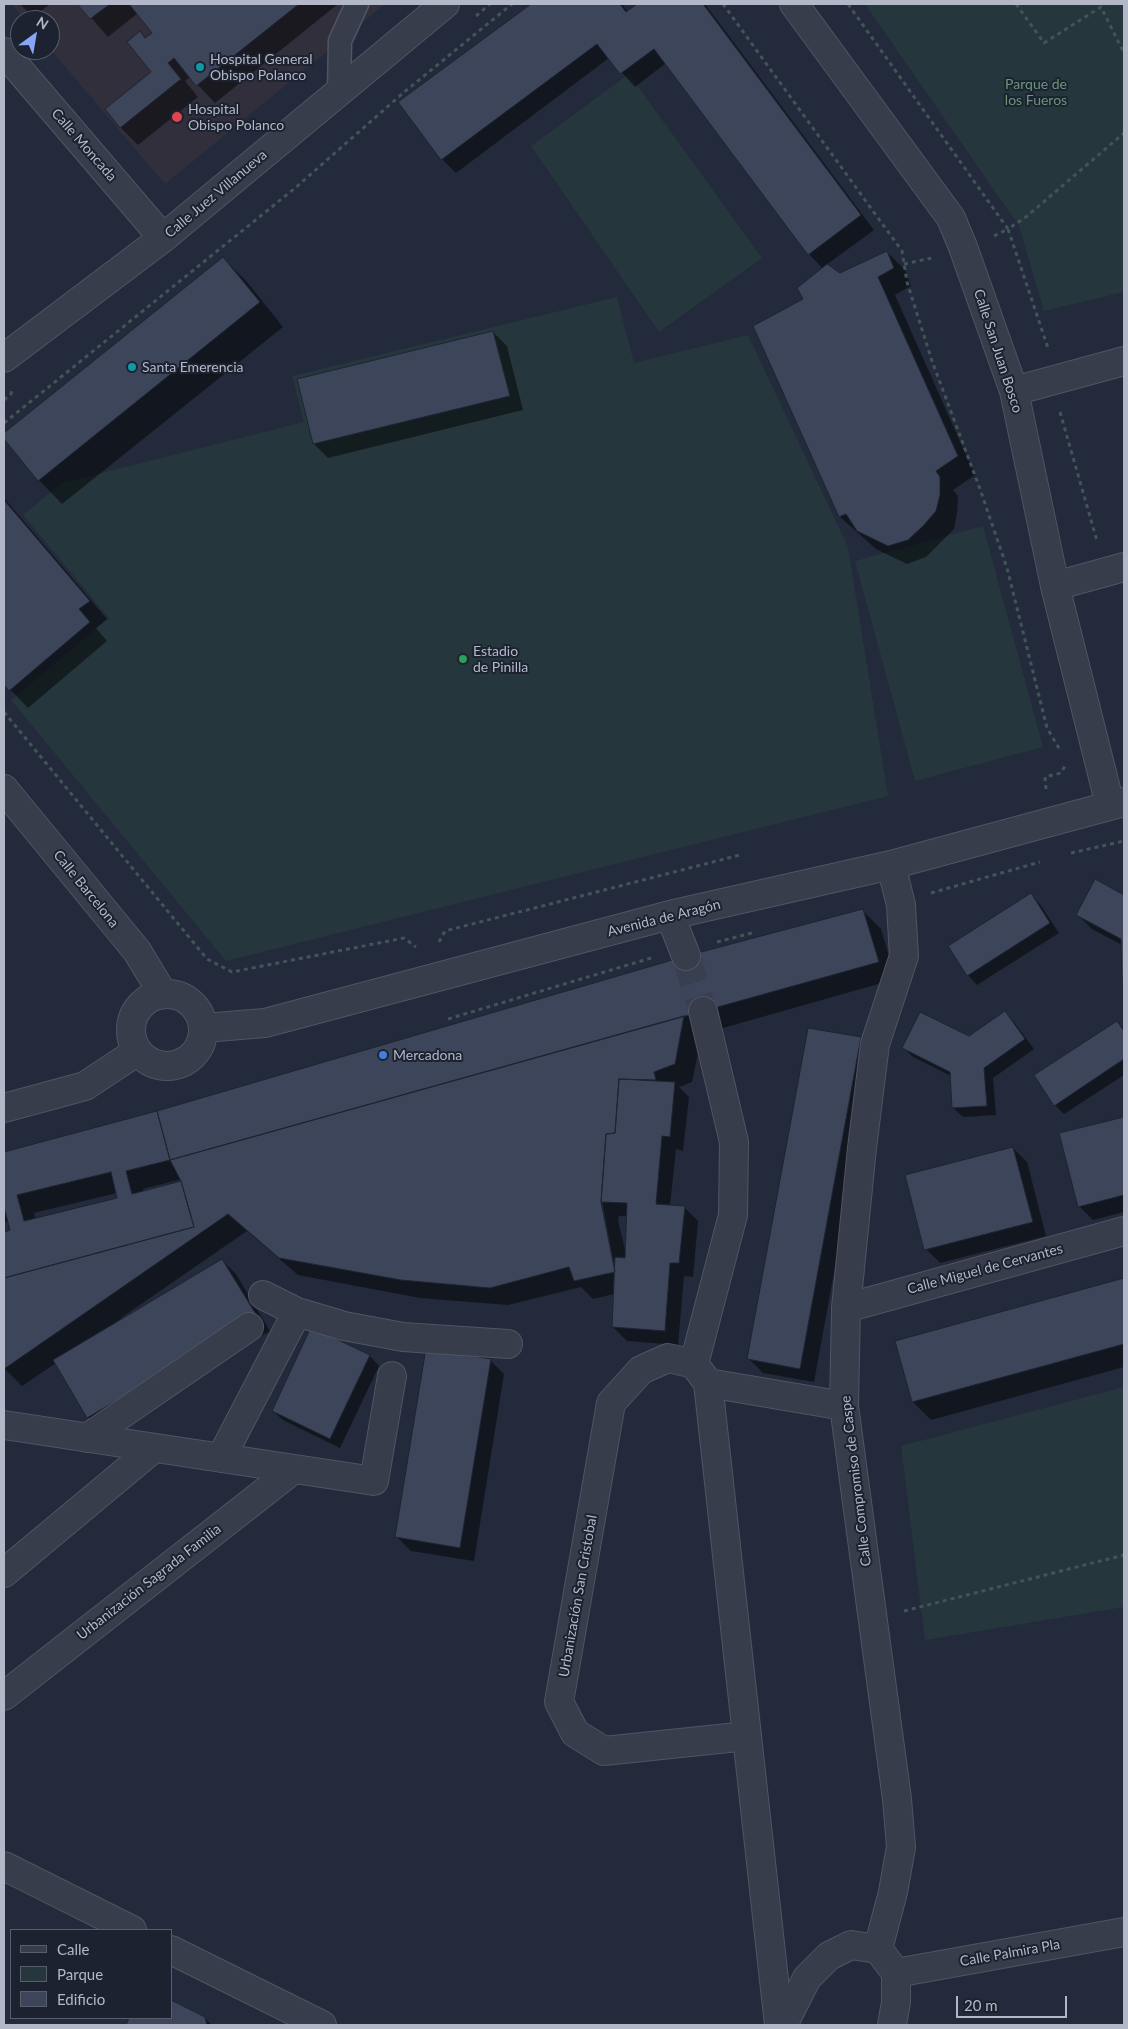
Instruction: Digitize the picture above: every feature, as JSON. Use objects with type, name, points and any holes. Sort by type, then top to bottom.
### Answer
[{"type":"street","name":"Calle Juez Villanueva","points":[[4,358],[163,238],[445,4]]},
{"type":"street","name":"Calle San Juan Bosco","points":[[794,4],[951,218],[963,247],[1014,391],[1055,586],[1117,803]]},
{"type":"street","name":"Calle Moncada","points":[[4,52],[163,238]]},
{"type":"street","points":[[1014,391],[1124,361]]},
{"type":"street","points":[[1055,586],[1124,566]]},
{"type":"street","name":"Calle Barcelona","points":[[4,789],[137,951],[162,994]]},
{"type":"street","name":"Avenida de Aragón","points":[[204,1028],[265,1022],[670,915],[891,865],[1117,803]]},
{"type":"street","name":"Calle Compromiso de Caspe","points":[[878,1949],[893,1892],[901,1847],[897,1799],[844,1406],[846,1308],[862,1148],[875,1044],[904,956],[901,905],[891,865]]},
{"type":"street","points":[[670,915],[686,956]]},
{"type":"street","points":[[162,994],[175,994],[186,999],[195,1007],[201,1017],[204,1028],[198,1050],[180,1064],[169,1066],[147,1060],[138,1051],[133,1040],[132,1027],[134,1015],[146,1001],[162,994]]},
{"type":"street","points":[[703,1011],[734,1142],[732,1215],[701,1374],[747,1736],[778,2025]]},
{"type":"street","points":[[4,1108],[85,1086],[138,1051]]},
{"type":"street","name":"Calle Miguel de Cervantes","points":[[846,1308],[1124,1231]]},
{"type":"street","points":[[263,1295],[297,1312],[344,1326],[403,1337],[508,1344]]},
{"type":"street","points":[[221,1458],[297,1312]]},
{"type":"street","points":[[87,1438],[249,1327]]},
{"type":"street","name":"Urbanización San Cristobal","points":[[747,1736],[604,1751],[575,1733],[559,1702],[611,1403],[641,1370],[668,1358],[701,1374],[844,1406]]},
{"type":"street","points":[[4,1425],[374,1481],[392,1376]]},
{"type":"street","points":[[4,1573],[154,1448]]},
{"type":"street","name":"Urbanización Sagrada Familia","points":[[4,1696],[294,1469]]},
{"type":"street","points":[[4,1866],[130,1929]]},
{"type":"street","name":"Calle Palmira Pla","points":[[896,1973],[1124,1932]]},
{"type":"street","points":[[783,2025],[806,1978],[829,1956],[851,1945],[878,1949],[896,1973],[896,2002],[892,2025]]},
{"type":"street","points":[[172,1950],[322,2025]]},
{"type":"lane","points":[[339,92],[340,41],[357,4]]},
{"type":"path","points":[[4,422],[294,189],[403,93],[512,4]]},
{"type":"path","points":[[723,4],[902,251],[907,282],[932,361],[980,489],[1007,568],[1047,728],[1064,756]]},
{"type":"path","points":[[848,4],[1008,229],[1049,349],[1056,346]]},
{"type":"path","points":[[1016,4],[1044,43],[1103,5],[1124,53]]},
{"type":"path","points":[[991,237],[1026,217],[1124,133]]},
{"type":"path","points":[[904,264],[935,258]]},
{"type":"path","points":[[1058,405],[1098,542]]},
{"type":"path","points":[[4,712],[207,959],[232,972],[404,938],[418,948]]},
{"type":"path","points":[[1047,792],[1045,777],[1061,773],[1068,763]]},
{"type":"path","points":[[1063,855],[1124,841]]},
{"type":"path","points":[[438,944],[445,931],[740,855]]},
{"type":"path","points":[[927,895],[1044,861]]},
{"type":"path","points":[[448,1019],[655,957]]},
{"type":"path","points":[[873,1620],[957,1596],[1124,1555]]},
{"type":"shaded area","name":"Hospital Obispo Polanco","points":[[11,4],[385,4],[165,184],[59,60],[60,10],[16,10]]},
{"type":"green space","name":"Parque de los Fueros","points":[[865,4],[1124,4],[1124,292],[1044,311],[1019,226]]},
{"type":"green space","points":[[629,74],[762,258],[659,332],[531,146]]},
{"type":"green space","name":"Estadio de Pinilla","points":[[617,297],[634,363],[748,335],[848,547],[888,796],[226,961],[11,700],[109,618],[23,515],[62,483],[304,422],[292,376]]},
{"type":"green space","points":[[983,526],[1043,747],[915,781],[855,561]]},
{"type":"green space","points":[[1124,1387],[1124,1607],[925,1640],[901,1446]]},
{"type":"building","points":[[77,4],[110,4],[90,19]]},
{"type":"building","name":"Hospital General Obispo Polanco","points":[[129,4],[299,4],[196,86],[174,58],[168,63],[181,79],[120,128],[105,109],[151,72],[127,42],[140,31],[145,38],[152,33]]},
{"type":"building","points":[[531,4],[620,4],[626,12],[637,4],[703,4],[861,215],[808,255],[654,49],[620,74],[597,44],[441,160],[398,102]]},
{"type":"building","points":[[887,251],[894,268],[878,277],[958,456],[936,471],[940,477],[940,495],[936,511],[908,540],[888,546],[857,531],[846,514],[839,517],[753,326],[803,299],[797,288],[827,264],[840,273]]},
{"type":"building","name":"Santa Emerencia","points":[[223,257],[260,302],[38,481],[4,439],[4,433]]},
{"type":"building","points":[[493,331],[510,396],[313,444],[297,379]]},
{"type":"building","points":[[4,500],[90,601],[79,609],[90,622],[9,691],[4,685]]},
{"type":"building","points":[[1095,879],[1124,895],[1124,979],[1122,979],[1121,939],[1076,915]]},
{"type":"building","points":[[1031,893],[1050,923],[967,976],[948,946]]},
{"type":"building","points":[[863,909],[879,962],[170,1160],[157,1111],[686,956]]},
{"type":"building","points":[[1005,1011],[1025,1039],[984,1068],[987,1106],[952,1108],[950,1072],[902,1048],[920,1012],[969,1036]]},
{"type":"building","points":[[684,1016],[675,1064],[654,1072],[656,1080],[619,1079],[615,1133],[606,1134],[601,1202],[615,1272],[574,1281],[569,1267],[490,1288],[401,1280],[279,1258],[228,1214],[4,1369],[4,1278],[194,1227],[181,1181],[170,1160]]},
{"type":"building","points":[[1117,1021],[1124,1031],[1124,1059],[1054,1106],[1034,1075]]},
{"type":"building","points":[[808,1028],[861,1037],[800,1369],[747,1359]]},
{"type":"building","points":[[619,1079],[675,1082],[670,1137],[662,1136],[656,1204],[685,1206],[679,1263],[670,1263],[665,1331],[612,1327],[615,1257],[625,1258],[627,1203],[601,1202],[606,1134],[615,1133]]},
{"type":"building","points":[[157,1111],[170,1160],[126,1171],[132,1194],[181,1181],[194,1227],[4,1278],[4,1232],[10,1230],[4,1207],[4,1152]],"holes":[[[111,1172],[117,1198],[24,1221],[17,1195]]]},
{"type":"building","points":[[1124,1117],[1124,1195],[1078,1207],[1059,1133]]},
{"type":"building","points":[[1013,1147],[1033,1222],[924,1250],[905,1175]]},
{"type":"building","points":[[222,1259],[257,1316],[87,1418],[53,1360]]},
{"type":"building","points":[[1124,1278],[1124,1344],[912,1402],[895,1341]]},
{"type":"building","points":[[311,1327],[370,1355],[330,1439],[272,1411]]},
{"type":"building","points":[[426,1348],[491,1359],[460,1548],[395,1537]]},
{"type":"building","points":[[172,2000],[205,2017],[207,2025],[126,2025],[129,2019],[172,2019]]},
{"type":"tunnel","points":[[686,956],[703,1011]]},
{"type":"place","name":"Hospital General Obispo Polanco","points":[[200,67]]},
{"type":"place","name":"Hospital Obispo Polanco","points":[[177,117]]},
{"type":"place","name":"Santa Emerencia","points":[[132,367]]},
{"type":"place","name":"Estadio de Pinilla","points":[[463,659]]},
{"type":"place","name":"Mercadona","points":[[383,1055]]}]
